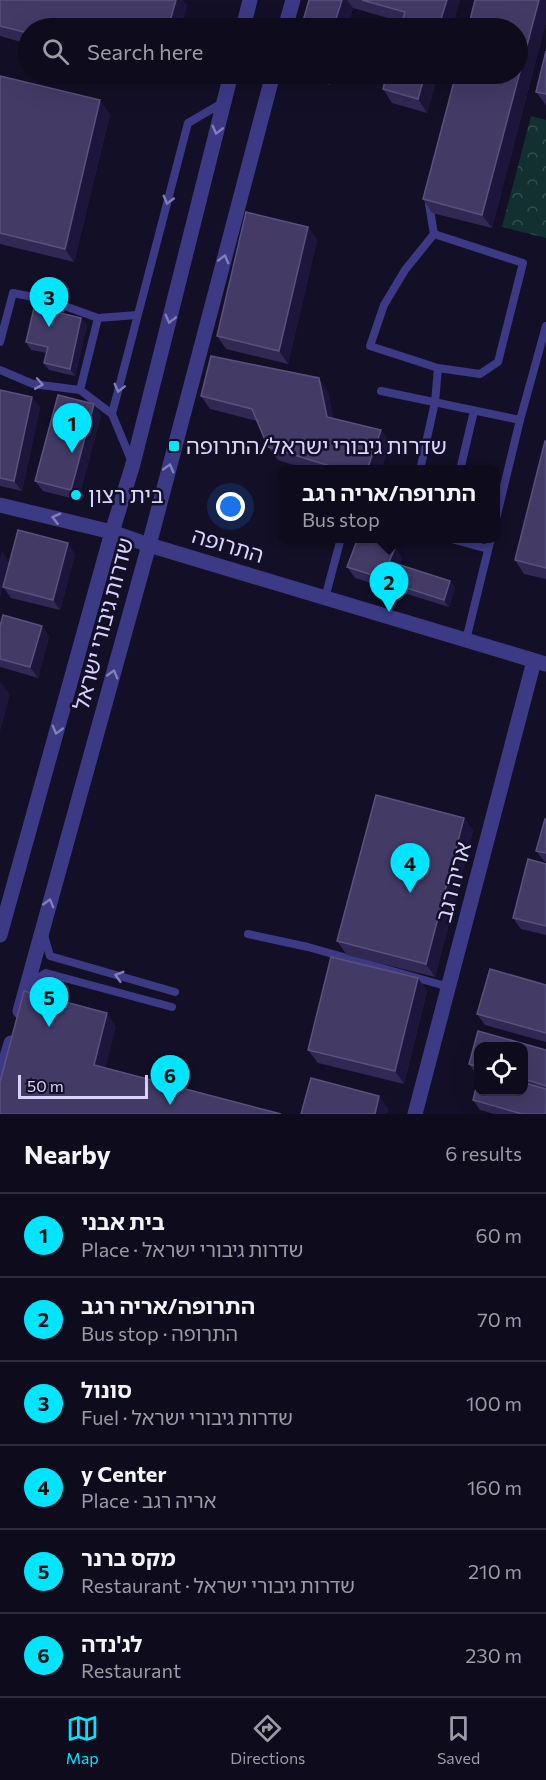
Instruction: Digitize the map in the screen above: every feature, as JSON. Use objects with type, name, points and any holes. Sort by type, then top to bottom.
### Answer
[{"type":"street","points":[[246,18],[250,0]]},
{"type":"street","points":[[288,18],[293,0]]},
{"type":"street","name":"שדרות גיבורי ישראל","points":[[0,935],[133,464],[228,84]]},
{"type":"street","name":"שדרות גיבורי ישראל","points":[[0,1081],[148,545],[270,84]]},
{"type":"street","name":"התרופה","points":[[0,505],[112,532],[148,545],[540,662]]},
{"type":"street","name":"אריה רגב","points":[[415,1114],[540,662]]},
{"type":"lane","points":[[112,414],[188,123],[224,101]]},
{"type":"lane","points":[[431,193],[429,204],[434,234],[405,270],[384,305],[370,346],[438,368],[480,374],[498,362],[523,263],[434,234]]},
{"type":"lane","points":[[0,342],[13,293],[48,300],[98,318],[137,315]]},
{"type":"lane","points":[[80,390],[98,318]]},
{"type":"lane","points":[[500,499],[546,326]]},
{"type":"lane","points":[[421,465],[435,402],[438,368]]},
{"type":"lane","points":[[0,370],[33,384],[80,390],[112,414],[133,464]]},
{"type":"lane","points":[[381,391],[520,420]]},
{"type":"lane","points":[[461,465],[474,411]]},
{"type":"lane","points":[[326,598],[340,543]]},
{"type":"lane","points":[[466,543],[488,549]]},
{"type":"lane","points":[[466,640],[490,543]]},
{"type":"lane","points":[[42,929],[50,956],[176,992]]},
{"type":"lane","points":[[248,934],[308,947],[449,987]]},
{"type":"lane","points":[[27,984],[46,973],[172,1006]]},
{"type":"green space","points":[[531,116],[546,120],[546,238],[502,227]]},
{"type":"building","points":[[0,0],[176,0],[171,18],[18,18],[18,30],[0,26]]},
{"type":"building","points":[[309,0],[342,0],[336,18],[304,18]]},
{"type":"building","points":[[362,0],[447,0],[441,18],[403,18],[405,12]]},
{"type":"building","points":[[475,0],[539,0],[528,41],[528,18],[470,18]]},
{"type":"building","points":[[546,51],[546,94],[536,92]]},
{"type":"building","points":[[0,76],[18,80],[18,84],[33,84],[100,100],[65,249],[0,233]]},
{"type":"building","points":[[384,84],[422,84],[418,99],[383,89]]},
{"type":"building","points":[[453,84],[517,84],[482,215],[423,199]]},
{"type":"building","points":[[246,212],[308,227],[279,351],[217,336]]},
{"type":"building","points":[[35,304],[81,318],[70,369],[44,363],[48,347],[26,342]]},
{"type":"building","points":[[211,356],[319,378],[327,417],[381,430],[369,465],[327,465],[268,447],[252,409],[201,396]]},
{"type":"building","points":[[0,390],[32,397],[14,481],[0,478]]},
{"type":"building","points":[[58,395],[94,404],[71,490],[35,481]]},
{"type":"building","points":[[546,441],[546,568],[515,560]]},
{"type":"building","points":[[18,530],[68,543],[53,600],[3,587]]},
{"type":"building","points":[[356,543],[382,543],[395,548],[382,578],[347,567]]},
{"type":"building","points":[[391,562],[450,581],[444,600],[385,581]]},
{"type":"building","points":[[3,615],[42,626],[30,667],[0,659],[0,626]]},
{"type":"building","points":[[376,795],[464,818],[426,964],[337,941]]},
{"type":"building","points":[[546,820],[546,853],[536,851]]},
{"type":"building","points":[[528,859],[546,864],[546,926],[513,918]]},
{"type":"building","points":[[331,957],[418,978],[395,1071],[308,1050]]},
{"type":"building","points":[[490,969],[546,985],[546,1033],[477,1014]]},
{"type":"building","points":[[24,991],[107,1013],[94,1065],[281,1114],[0,1114],[0,1082]]},
{"type":"building","points":[[478,1031],[517,1042],[475,1042]]},
{"type":"building","points":[[528,1045],[546,1050],[546,1086],[528,1080]]},
{"type":"building","points":[[474,1046],[474,1066],[469,1064]]},
{"type":"building","points":[[311,1078],[379,1096],[375,1114],[301,1114]]},
{"type":"building","points":[[528,1084],[546,1089],[546,1114],[522,1114],[473,1100],[474,1096],[528,1096]]},
{"type":"place","name":"סונול","points":[[49,327]]},
{"type":"place","name":"שדרות גיבורי ישראל/התרופה","points":[[174,446]]},
{"type":"place","name":"בית אבני","points":[[72,453]]},
{"type":"place","name":"בית רצון","points":[[76,495]]},
{"type":"place","name":"התרופה/אריה רגב","points":[[389,612]]},
{"type":"place","name":"y Center","points":[[410,893]]},
{"type":"place","name":"מקס ברנר","points":[[49,1027]]},
{"type":"place","name":"לג'נדה","points":[[170,1105]]}]
